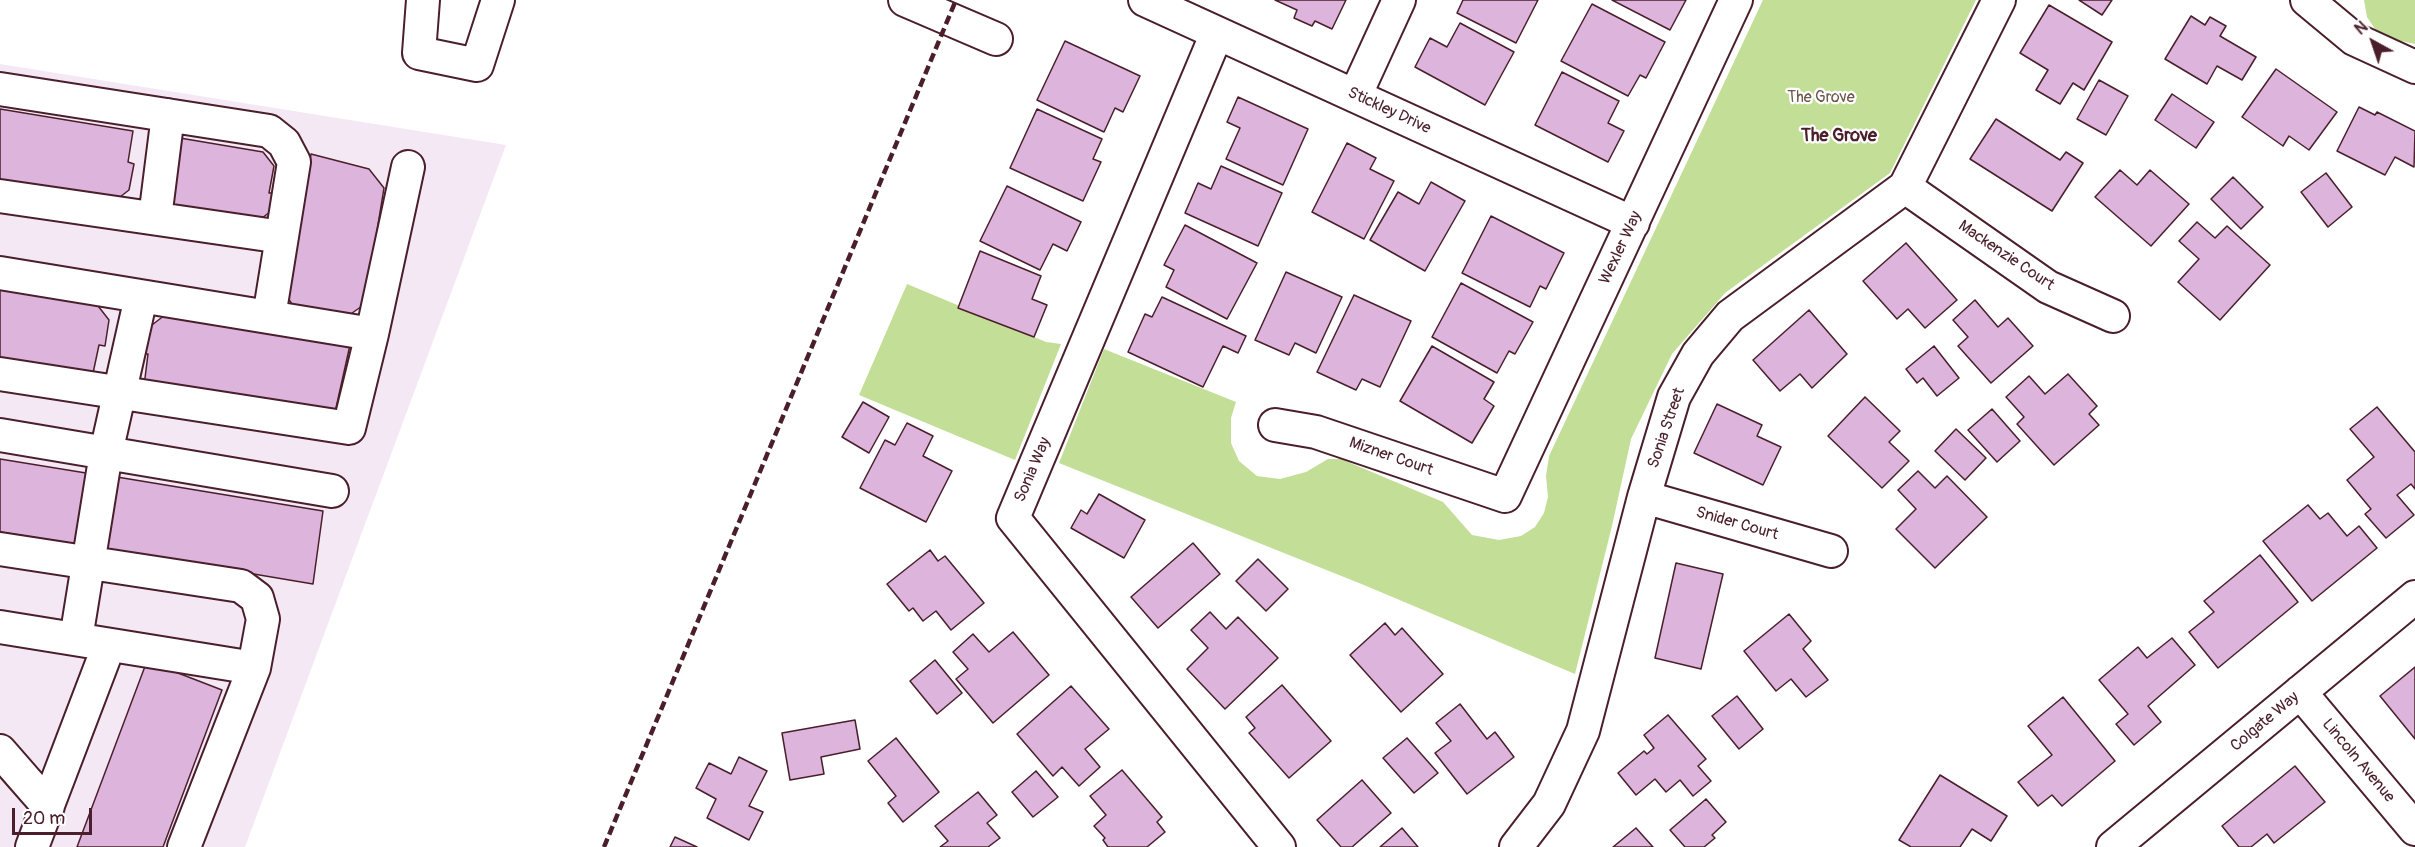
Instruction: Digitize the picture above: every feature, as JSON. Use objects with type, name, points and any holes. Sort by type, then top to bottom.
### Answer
[{"type":"street","points":[[423,0],[419,53],[477,65],[498,0]]},
{"type":"street","points":[[905,0],[996,39]]},
{"type":"street","name":"Stickley Drive","points":[[1145,0],[1633,223]]},
{"type":"street","points":[[1355,96],[1399,0]]},
{"type":"street","name":"Wexler Way","points":[[1505,496],[1736,0]]},
{"type":"street","name":"Sonia Street","points":[[1516,847],[1550,804],[1583,731],[1644,497],[1674,397],[1705,346],[1730,316],[1905,187],[1999,0]]},
{"type":"street","points":[[2307,0],[2354,39],[2415,67]]},
{"type":"street","name":"Sonia Way","points":[[1217,33],[1013,518],[1279,847]]},
{"type":"street","points":[[0,89],[269,131],[284,143],[294,162],[269,317]]},
{"type":"street","points":[[155,218],[168,115]]},
{"type":"street","points":[[0,374],[350,428],[408,166]]},
{"type":"street","name":"Mackenzie Court","points":[[1905,187],[2048,287],[2113,316]]},
{"type":"street","points":[[0,196],[282,237]]},
{"type":"street","points":[[0,273],[372,334]]},
{"type":"street","points":[[76,639],[106,453],[141,297]]},
{"type":"street","name":"Mizner Court","points":[[1275,425],[1316,432],[1505,496]]},
{"type":"street","points":[[0,435],[332,491]]},
{"type":"street","name":"Snider Court","points":[[1644,497],[1831,551]]},
{"type":"street","points":[[0,549],[241,586],[257,598],[263,619],[254,668],[184,847]]},
{"type":"street","name":"Colgate Way","points":[[2114,847],[2415,597]]},
{"type":"street","points":[[0,627],[254,668]]},
{"type":"street","points":[[32,847],[109,645]]},
{"type":"street","name":"Lincoln Avenue","points":[[2300,692],[2415,829]]},
{"type":"street","points":[[0,751],[48,806]]},
{"type":"shaded area","points":[[0,64],[506,145],[245,847],[0,847]]},
{"type":"green space","name":"The Grove","points":[[1763,0],[1976,0],[1890,173],[1725,293],[1672,354],[1631,439],[1575,674],[1364,585],[1059,463],[1104,349],[1236,402],[1231,418],[1231,443],[1239,461],[1257,476],[1280,479],[1306,472],[1328,459],[1341,459],[1443,502],[1472,535],[1499,540],[1521,536],[1535,527],[1544,513],[1548,497],[1546,476],[1549,456]]},
{"type":"green space","points":[[2364,0],[2415,0],[2415,44],[2377,32],[2367,17]]},
{"type":"green space","points":[[907,284],[1046,342],[1061,344],[1015,460],[859,395]]},
{"type":"building","points":[[1275,0],[1346,0],[1332,29],[1315,21],[1312,26],[1294,18],[1297,10]]},
{"type":"building","points":[[1463,0],[1538,0],[1516,43],[1457,13]]},
{"type":"building","points":[[1612,0],[1686,0],[1670,30]]},
{"type":"building","points":[[2079,0],[2112,0],[2102,15]]},
{"type":"building","points":[[1592,4],[1665,42],[1646,78],[1640,75],[1628,96],[1561,61]]},
{"type":"building","points":[[2049,5],[2112,42],[2084,90],[2073,83],[2060,104],[2036,90],[2048,70],[2020,53]]},
{"type":"building","points":[[2191,16],[2205,25],[2210,17],[2226,26],[2220,36],[2256,57],[2242,80],[2217,66],[2207,84],[2165,59]]},
{"type":"building","points":[[1460,23],[1514,52],[1485,105],[1415,67],[1430,38],[1447,47]]},
{"type":"building","points":[[1065,41],[1140,76],[1123,112],[1115,108],[1104,132],[1037,100]]},
{"type":"building","points":[[2276,69],[2337,112],[2309,150],[2289,136],[2283,146],[2242,117]]},
{"type":"building","points":[[1562,72],[1619,101],[1608,123],[1624,131],[1608,162],[1535,125]]},
{"type":"building","points":[[2099,80],[2128,96],[2106,135],[2077,119]]},
{"type":"building","points":[[2172,94],[2214,122],[2196,148],[2155,120]]},
{"type":"building","points":[[1238,97],[1308,129],[1283,185],[1226,159],[1240,128],[1227,122]]},
{"type":"building","points":[[2359,107],[2375,115],[2377,112],[2415,131],[2414,167],[2395,157],[2385,175],[2337,151]]},
{"type":"building","points":[[0,109],[133,131],[128,162],[134,164],[129,190],[111,204],[0,185]]},
{"type":"building","points":[[1037,109],[1102,139],[1093,159],[1101,162],[1083,201],[1010,168]]},
{"type":"building","points":[[1996,119],[2060,160],[2066,152],[2083,163],[2052,211],[1970,159]]},
{"type":"building","points":[[180,138],[263,152],[274,166],[269,193],[274,193],[270,212],[254,224],[178,212],[165,195]]},
{"type":"building","points":[[1347,143],[1376,158],[1370,169],[1394,181],[1364,239],[1312,212]]},
{"type":"building","points":[[311,154],[369,169],[384,188],[365,304],[345,318],[299,315],[288,298]]},
{"type":"building","points":[[1221,166],[1282,193],[1258,246],[1185,213],[1198,183],[1211,189]]},
{"type":"building","points":[[2120,170],[2137,185],[2150,170],[2189,204],[2151,246],[2095,197]]},
{"type":"building","points":[[2326,173],[2352,207],[2328,227],[2301,192]]},
{"type":"building","points":[[2233,177],[2263,207],[2241,229],[2211,199]]},
{"type":"building","points":[[1431,182],[1465,201],[1425,271],[1370,240],[1398,192],[1419,204]]},
{"type":"building","points":[[1007,186],[1081,222],[1067,251],[1053,244],[1040,270],[980,241]]},
{"type":"building","points":[[1491,216],[1564,253],[1546,289],[1540,286],[1530,307],[1462,273]]},
{"type":"building","points":[[2197,222],[2215,238],[2227,226],[2270,265],[2220,320],[2178,282],[2199,259],[2179,241]]},
{"type":"building","points":[[1185,225],[1257,263],[1227,319],[1166,287],[1174,270],[1164,265]]},
{"type":"building","points":[[1906,243],[1957,300],[1925,328],[1908,309],[1897,319],[1863,281]]},
{"type":"building","points":[[980,251],[1041,276],[1032,299],[1047,305],[1034,337],[958,308]]},
{"type":"building","points":[[1286,272],[1342,297],[1316,353],[1295,343],[1289,355],[1255,340]]},
{"type":"building","points":[[1461,283],[1533,322],[1515,354],[1509,351],[1497,373],[1432,337]]},
{"type":"building","points":[[0,287],[95,302],[109,320],[105,346],[99,345],[92,378],[0,363]]},
{"type":"building","points":[[1354,295],[1411,321],[1380,387],[1362,379],[1356,390],[1317,372]]},
{"type":"building","points":[[1162,297],[1246,336],[1238,353],[1223,346],[1203,387],[1128,352],[1145,314],[1152,317]]},
{"type":"building","points":[[1975,300],[1998,327],[2008,318],[2033,346],[1991,383],[1958,346],[1968,337],[1953,320]]},
{"type":"building","points":[[1809,310],[1847,354],[1812,388],[1800,374],[1780,391],[1753,360]]},
{"type":"building","points":[[165,315],[350,345],[334,417],[144,386],[148,354],[144,354],[148,328]]},
{"type":"building","points":[[1432,346],[1494,382],[1484,399],[1494,406],[1472,443],[1400,401]]},
{"type":"building","points":[[1934,346],[1959,378],[1937,396],[1923,378],[1917,383],[1906,369]]},
{"type":"building","points":[[2068,374],[2097,406],[2089,414],[2099,425],[2054,465],[2017,424],[2024,417],[2006,397],[2029,376],[2045,394]]},
{"type":"building","points":[[1865,397],[1900,431],[1889,442],[1909,461],[1882,488],[1828,436]]},
{"type":"building","points":[[863,402],[889,417],[869,453],[842,437]]},
{"type":"building","points":[[1717,404],[1762,425],[1757,436],[1781,447],[1763,485],[1694,453]]},
{"type":"building","points":[[2377,407],[2415,452],[2415,489],[2411,484],[2397,495],[2414,515],[2386,538],[2365,514],[2371,509],[2347,480],[2374,457],[2350,429]]},
{"type":"building","points":[[1992,409],[2020,441],[1997,462],[1968,430]]},
{"type":"building","points":[[907,423],[933,436],[923,456],[952,471],[926,522],[860,488],[885,440],[895,445]]},
{"type":"building","points":[[1956,429],[1986,458],[1965,480],[1935,451]]},
{"type":"building","points":[[0,459],[86,473],[76,544],[0,532]]},
{"type":"building","points":[[1918,471],[1935,488],[1947,476],[1987,517],[1935,568],[1896,529],[1916,509],[1898,490]]},
{"type":"building","points":[[117,477],[323,511],[313,584],[105,549]]},
{"type":"building","points":[[1099,494],[1145,520],[1124,558],[1071,528],[1081,510],[1087,514]]},
{"type":"building","points":[[2308,505],[2320,519],[2328,513],[2347,536],[2359,526],[2377,548],[2312,601],[2263,541]]},
{"type":"building","points":[[1193,543],[1220,574],[1158,628],[1131,597]]},
{"type":"building","points":[[930,550],[938,561],[945,556],[984,603],[951,630],[936,611],[923,621],[913,608],[909,611],[887,584]]},
{"type":"building","points":[[2260,555],[2298,602],[2218,668],[2189,632],[2214,612],[2204,601]]},
{"type":"building","points":[[1258,559],[1288,589],[1266,611],[1236,581]]},
{"type":"building","points":[[1676,563],[1723,574],[1701,669],[1655,658]]},
{"type":"building","points":[[1210,612],[1226,629],[1238,617],[1278,658],[1225,709],[1187,669],[1208,648],[1191,630]]},
{"type":"building","points":[[1789,614],[1811,641],[1803,649],[1828,680],[1806,697],[1791,679],[1776,691],[1744,651]]},
{"type":"building","points":[[1385,623],[1395,635],[1402,628],[1443,674],[1401,712],[1350,655]]},
{"type":"building","points":[[1013,632],[1049,675],[993,723],[956,679],[968,669],[953,652],[973,634],[989,652]]},
{"type":"building","points":[[2172,638],[2195,665],[2148,706],[2161,722],[2134,745],[2116,724],[2128,714],[2099,680],[2138,647],[2147,658]]},
{"type":"building","points":[[935,660],[962,693],[937,714],[910,681]]},
{"type":"building","points":[[147,661],[222,690],[163,847],[77,847]]},
{"type":"building","points":[[2415,667],[2415,739],[2380,696]]},
{"type":"building","points":[[1282,685],[1331,741],[1289,778],[1249,733],[1255,728],[1246,717]]},
{"type":"building","points":[[1071,686],[1109,729],[1085,749],[1100,767],[1079,786],[1062,767],[1053,776],[1017,734]]},
{"type":"building","points":[[1737,696],[1763,729],[1739,749],[1712,716]]},
{"type":"building","points":[[2063,697],[2115,761],[2062,806],[2052,795],[2038,806],[2018,782],[2052,755],[2028,726]]},
{"type":"building","points":[[1460,704],[1487,739],[1495,732],[1514,757],[1467,794],[1435,753],[1451,741],[1436,723]]},
{"type":"building","points":[[1668,715],[1706,759],[1698,766],[1711,781],[1693,796],[1680,780],[1666,792],[1655,779],[1636,795],[1618,773],[1644,751],[1647,754],[1654,748],[1644,735]]},
{"type":"building","points":[[855,720],[860,749],[821,757],[824,774],[790,780],[782,733]]},
{"type":"building","points":[[896,738],[939,792],[903,822],[888,803],[896,796],[868,761]]},
{"type":"building","points":[[1407,738],[1438,773],[1414,793],[1383,758]]},
{"type":"building","points":[[739,757],[767,771],[749,806],[763,812],[749,840],[707,818],[716,799],[696,788],[709,763],[731,774]]},
{"type":"building","points":[[2295,766],[2325,802],[2274,843],[2267,834],[2251,847],[2239,847],[2222,826]]},
{"type":"building","points":[[1122,770],[1162,817],[1157,822],[1165,832],[1147,847],[1108,847],[1103,840],[1105,838],[1094,826],[1106,815],[1090,796]]},
{"type":"building","points":[[1036,771],[1058,797],[1033,817],[1012,792]]},
{"type":"building","points":[[1940,775],[2007,816],[1991,841],[1972,829],[1960,847],[1911,847],[1899,840]]},
{"type":"building","points":[[1362,780],[1391,813],[1352,847],[1341,847],[1317,820]]},
{"type":"building","points":[[978,792],[997,815],[987,823],[1000,838],[988,847],[940,847],[948,841],[935,826]]},
{"type":"building","points":[[1706,799],[1726,822],[1712,835],[1715,838],[1704,847],[1685,847],[1670,830]]},
{"type":"building","points":[[1402,828],[1418,847],[1380,847]]},
{"type":"building","points":[[1636,828],[1653,847],[1613,847]]},
{"type":"building","points":[[675,837],[697,847],[670,847]]},
{"type":"railway","points":[[604,847],[956,0]]},
{"type":"district","name":"The Grove","points":[[1839,136]]}]
